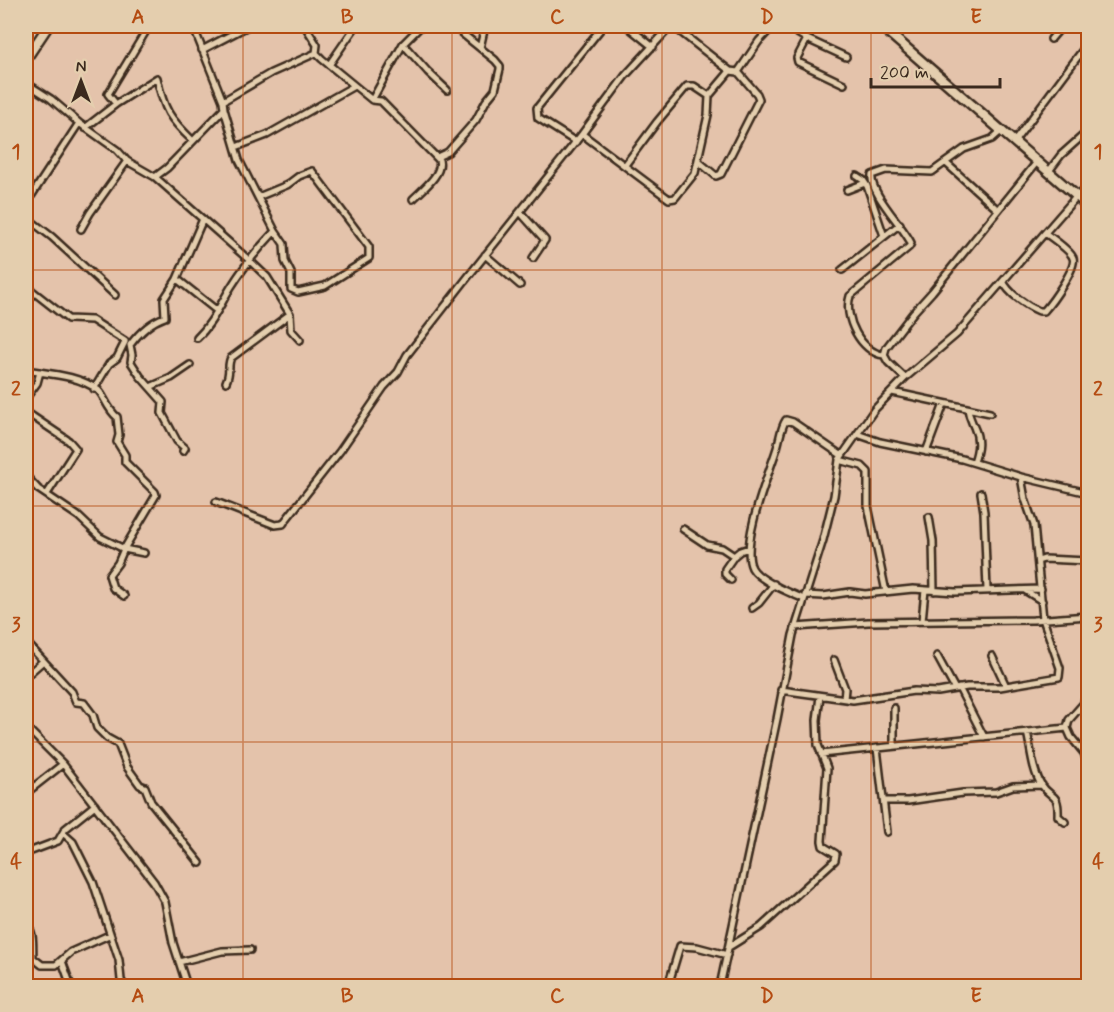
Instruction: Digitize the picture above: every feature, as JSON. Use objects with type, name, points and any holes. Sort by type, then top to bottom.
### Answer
[{"type":"main road","points":[[26,59],[48,26]]},
{"type":"main road","points":[[881,26],[1089,206]]},
{"type":"street","points":[[116,104],[108,94],[134,54],[148,27],[138,26]]},
{"type":"street","points":[[193,26],[223,101],[239,160],[275,231],[284,244],[285,261],[291,273],[290,287],[294,291],[306,291],[325,286],[369,258],[369,247],[312,171],[258,197]]},
{"type":"street","points":[[202,50],[248,26]]},
{"type":"street","points":[[305,26],[317,45],[316,53]]},
{"type":"street","points":[[328,65],[356,26]]},
{"type":"street","points":[[372,100],[403,44],[421,26]]},
{"type":"street","points":[[437,157],[448,153],[476,120],[490,94],[495,90],[500,66],[453,26]]},
{"type":"street","points":[[480,48],[485,26]]},
{"type":"street","points":[[576,142],[538,118],[536,111],[603,26]]},
{"type":"street","points":[[627,26],[653,47]]},
{"type":"street","points":[[216,502],[275,525],[283,524],[340,451],[384,387],[398,372],[407,355],[485,255],[576,142],[625,76],[672,26],[730,71],[738,72],[759,99],[721,174],[716,176],[699,161]]},
{"type":"street","points":[[738,72],[772,26]]},
{"type":"street","points":[[786,26],[807,39],[846,57]]},
{"type":"street","points":[[894,37],[902,26]]},
{"type":"street","points":[[1051,39],[1062,26]]},
{"type":"street","points":[[807,39],[797,58],[798,62],[844,84]]},
{"type":"street","points":[[1014,142],[1089,43]]},
{"type":"street","points":[[403,44],[447,90]]},
{"type":"street","points":[[223,101],[271,72],[316,53]]},
{"type":"street","points":[[316,53],[372,100],[381,101],[437,157],[440,168],[433,179],[413,199]]},
{"type":"street","points":[[582,134],[671,200],[689,182],[699,161],[708,115],[709,96],[730,71]]},
{"type":"street","points":[[85,128],[116,104],[157,78],[162,104],[178,126],[193,141]]},
{"type":"street","points":[[26,83],[51,99],[85,128],[117,150],[127,161],[155,177],[267,276],[290,314],[291,330],[300,340]]},
{"type":"street","points":[[236,147],[267,135],[354,86]]},
{"type":"street","points":[[626,165],[649,132],[687,86],[694,86],[709,96]]},
{"type":"street","points":[[155,177],[167,168],[224,109]]},
{"type":"street","points":[[26,204],[79,123]]},
{"type":"street","points":[[905,378],[884,355],[878,355],[861,342],[853,326],[848,303],[850,296],[909,247],[909,239],[900,224],[874,189],[871,182],[872,176],[886,171],[932,172],[964,149],[992,139],[1001,131]]},
{"type":"street","points":[[1048,171],[1061,155],[1089,131]]},
{"type":"street","points":[[81,229],[127,161]]},
{"type":"street","points":[[884,355],[886,348],[913,313],[1037,162]]},
{"type":"street","points":[[946,163],[998,210]]},
{"type":"street","points":[[857,176],[865,183],[884,236]]},
{"type":"street","points":[[848,190],[865,183]]},
{"type":"street","points":[[720,987],[795,627],[834,496],[840,458],[874,410],[905,378],[957,334],[1077,196],[1089,186]]},
{"type":"street","points":[[520,212],[545,240],[533,258]]},
{"type":"street","points":[[26,217],[115,295]]},
{"type":"street","points":[[94,389],[109,364],[117,358],[127,343],[157,320],[165,317],[164,299],[177,279],[203,219]]},
{"type":"street","points":[[842,270],[900,224]]},
{"type":"street","points":[[197,338],[208,327],[216,310],[249,260],[275,231]]},
{"type":"street","points":[[1003,281],[1005,286],[1035,310],[1044,311],[1051,303],[1074,264],[1073,258],[1045,233]]},
{"type":"street","points":[[485,255],[520,285]]},
{"type":"street","points":[[177,279],[216,310]]},
{"type":"street","points":[[26,286],[68,319],[92,320],[127,343],[132,355],[131,362],[163,402],[162,413],[177,441],[185,448],[183,451]]},
{"type":"street","points":[[226,382],[230,374],[231,358],[290,314]]},
{"type":"street","points":[[150,387],[171,378],[190,365]]},
{"type":"street","points":[[26,370],[70,378],[99,391],[108,410],[117,417],[119,435],[117,442],[125,455],[125,462],[152,488],[156,495],[109,575],[113,588],[124,596]]},
{"type":"street","points":[[26,398],[37,383],[40,372]]},
{"type":"street","points":[[892,392],[990,413]]},
{"type":"street","points":[[926,452],[944,404]]},
{"type":"street","points":[[968,409],[979,446],[974,462]]},
{"type":"street","points":[[26,412],[69,441],[76,449],[47,494]]},
{"type":"street","points":[[886,592],[868,506],[868,472],[862,466],[840,458],[793,422],[786,420],[765,480],[749,548],[748,558],[754,572],[804,597],[850,592],[865,594],[925,590],[955,592],[1041,590]]},
{"type":"street","points":[[857,434],[880,442],[974,462],[1021,477],[1089,493]]},
{"type":"street","points":[[26,476],[38,489],[84,521],[100,537],[124,549],[144,553]]},
{"type":"street","points":[[781,690],[844,699],[938,692],[957,688],[1006,686],[1056,679],[1061,674],[1043,619],[1034,525],[1025,499],[1021,477]]},
{"type":"street","points":[[981,493],[987,590]]},
{"type":"street","points":[[929,517],[933,541],[934,591]]},
{"type":"street","points":[[683,529],[707,545],[722,548],[734,556]]},
{"type":"street","points":[[731,580],[725,569],[734,556],[749,548]]},
{"type":"street","points":[[1038,561],[1044,559],[1089,561]]},
{"type":"street","points":[[752,608],[774,584]]},
{"type":"street","points":[[922,621],[925,590]]},
{"type":"street","points":[[1025,590],[1042,601]]},
{"type":"street","points":[[795,627],[868,622],[1089,616]]},
{"type":"street","points":[[26,642],[72,692],[76,702],[84,703],[106,738],[118,744],[127,766],[140,785],[145,787],[151,802],[200,863]]},
{"type":"street","points":[[937,656],[984,737]]},
{"type":"street","points":[[992,656],[1006,686]]},
{"type":"street","points":[[834,660],[845,689],[844,699]]},
{"type":"street","points":[[26,676],[42,662]]},
{"type":"street","points":[[1089,681],[1085,700],[1081,708],[1069,720],[1067,728],[1084,753],[1089,765]]},
{"type":"street","points":[[729,947],[761,927],[836,860],[836,854],[824,846],[822,841],[827,768],[818,744],[817,720],[820,696]]},
{"type":"street","points":[[894,708],[894,746]]},
{"type":"street","points":[[1081,708],[1089,712]]},
{"type":"street","points":[[26,727],[63,764],[160,893],[165,902],[170,935],[187,987]]},
{"type":"street","points":[[821,754],[1067,728]]},
{"type":"street","points":[[1027,732],[1042,786]]},
{"type":"street","points":[[877,748],[887,832]]},
{"type":"street","points":[[26,793],[63,764]]},
{"type":"street","points":[[884,801],[908,801],[963,793],[996,792],[1013,786],[1042,786],[1053,794],[1058,802],[1058,816],[1065,822]]},
{"type":"street","points":[[26,853],[58,841],[69,825],[95,805]]},
{"type":"street","points":[[64,834],[73,842],[93,882],[119,960],[124,987]]},
{"type":"street","points":[[26,923],[32,933],[33,958],[26,966]]},
{"type":"street","points":[[33,958],[42,964],[56,965],[71,951],[109,935]]},
{"type":"street","points":[[668,987],[680,946],[697,947],[727,955]]},
{"type":"street","points":[[179,962],[222,951],[250,950]]},
{"type":"street","points":[[62,961],[71,987]]}]
